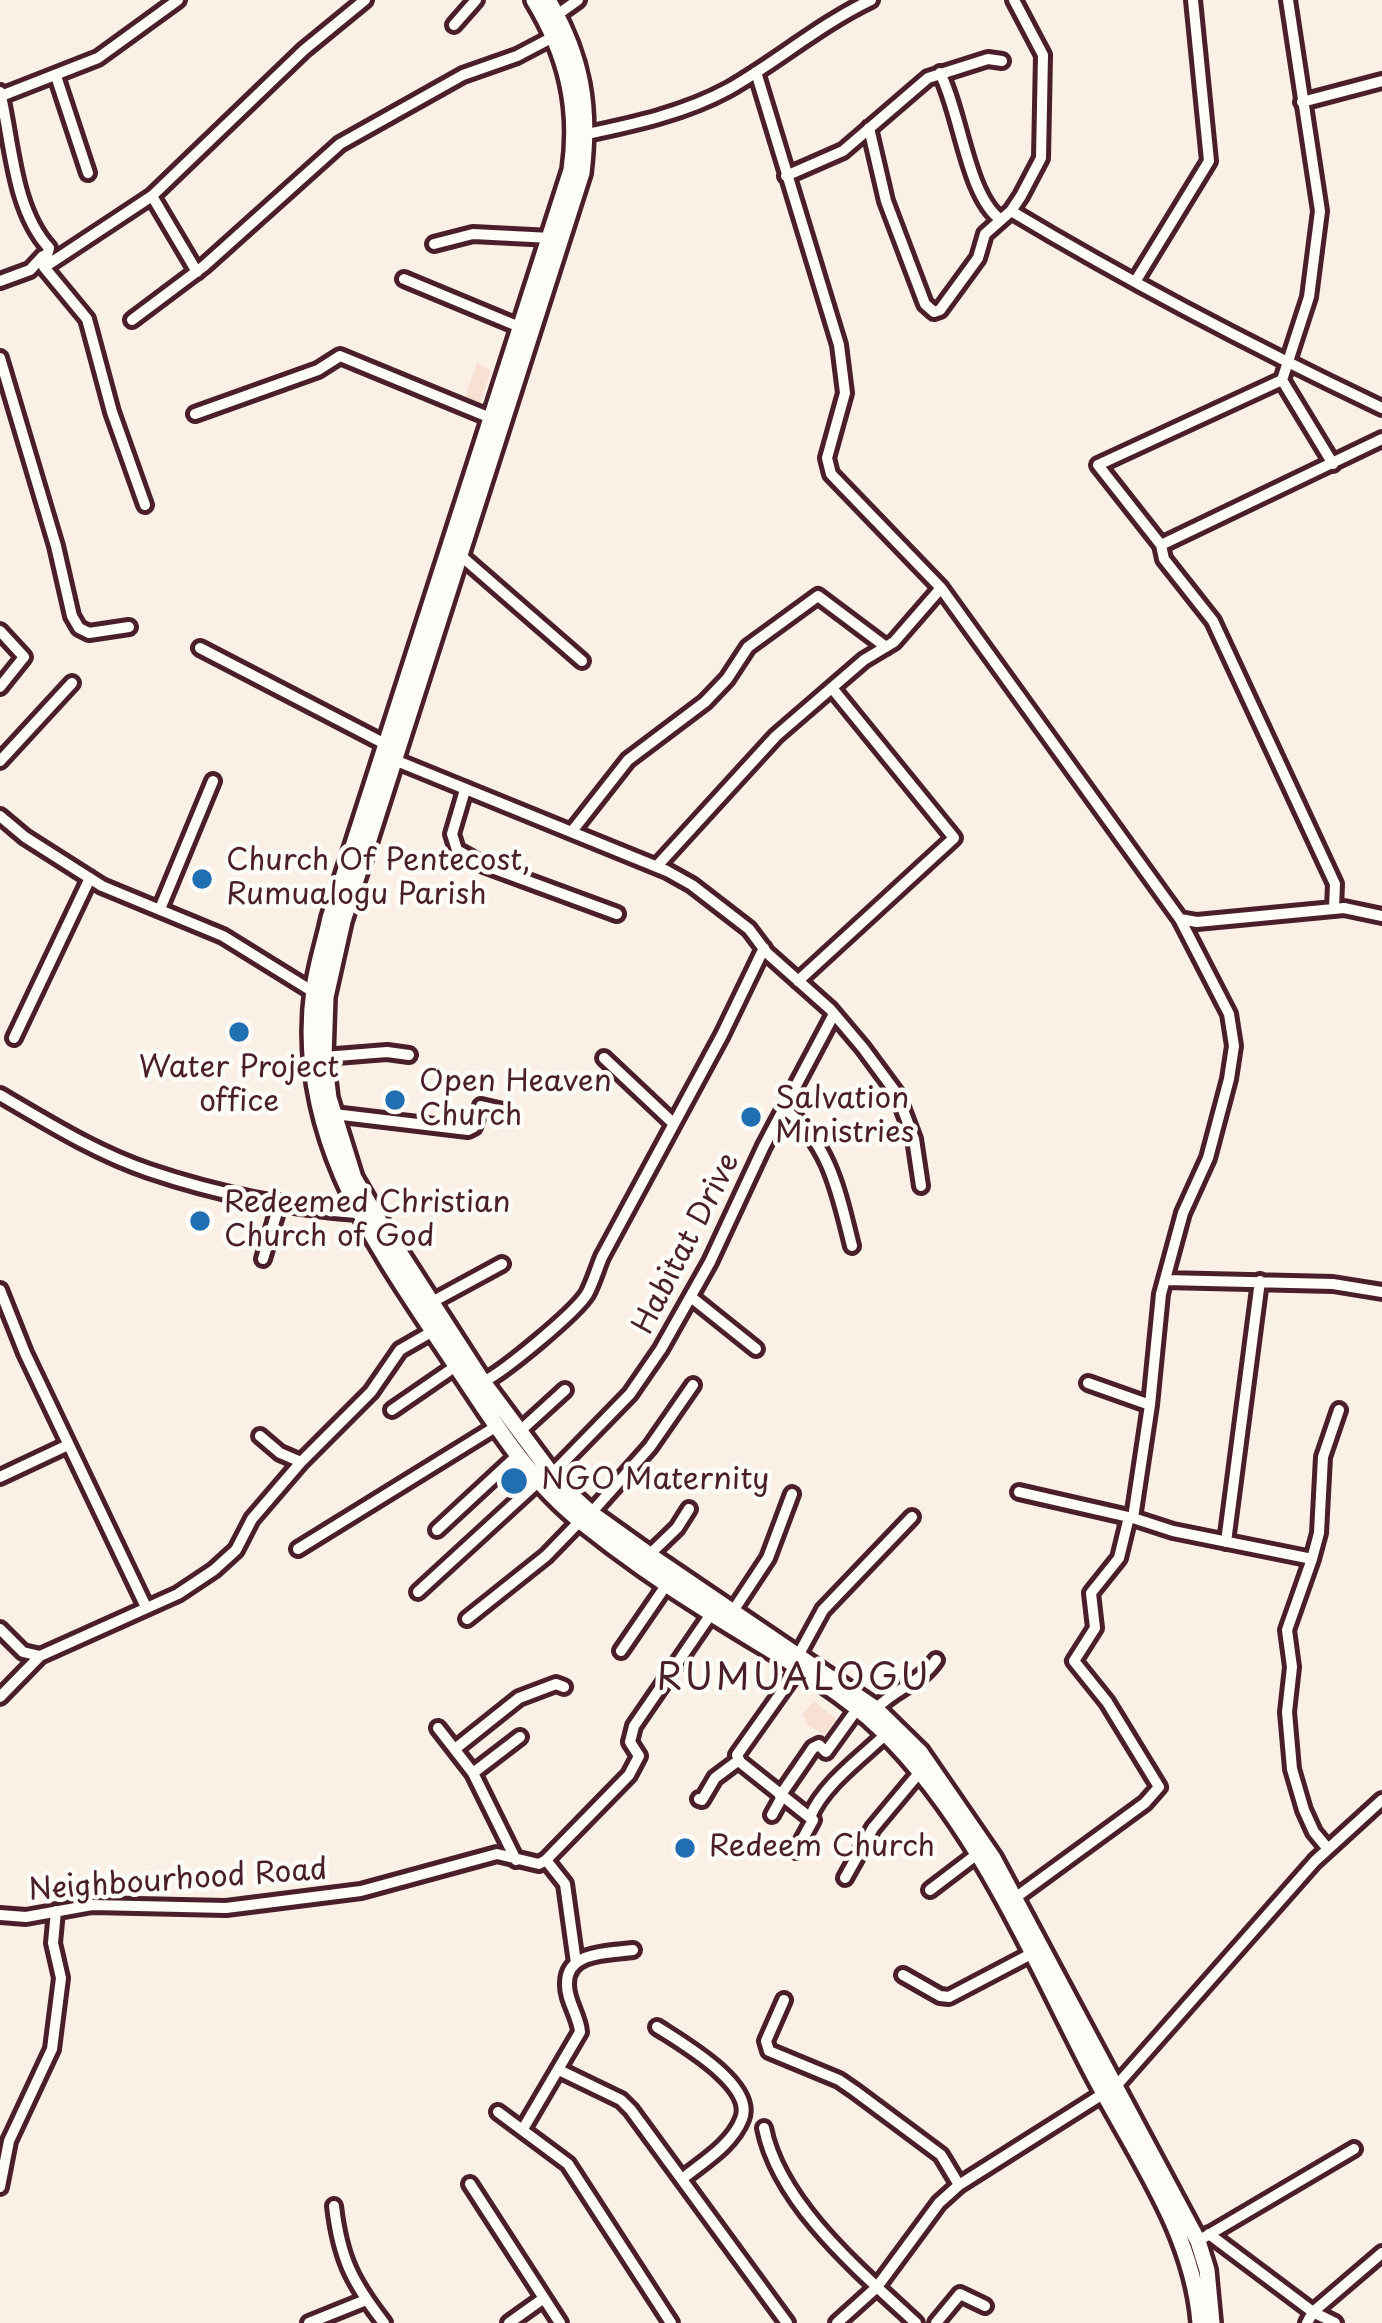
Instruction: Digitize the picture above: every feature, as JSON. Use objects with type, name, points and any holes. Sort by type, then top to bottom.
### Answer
[{"type":"main road","points":[[534,0],[554,36],[571,85],[576,138],[571,170],[330,918],[312,1036],[318,1100],[343,1184],[357,1213],[519,1454],[585,1517],[667,1584],[876,1709],[916,1763],[976,1855],[1030,1954],[1203,2238],[1212,2323]]},
{"type":"main road","points":[[545,1478],[354,1178],[334,1114],[320,995],[572,213],[587,134],[583,81],[552,8]]},
{"type":"main road","points":[[585,1517],[733,1611],[886,1734],[967,1816],[1015,1898],[1184,2246],[1194,2274],[1200,2323]]},
{"type":"street","points":[[44,267],[49,248],[34,226],[22,192],[1,94],[98,58],[178,0]]},
{"type":"street","points":[[44,267],[152,196],[304,50],[364,0]]},
{"type":"street","points":[[454,26],[476,0]]},
{"type":"street","points":[[552,8],[578,0]]},
{"type":"street","points":[[587,134],[688,107],[757,72],[807,34],[871,0]]},
{"type":"street","points":[[869,128],[886,201],[925,304],[934,312],[940,310],[977,257],[985,234],[1006,216],[1041,158],[1043,55],[1014,0]]},
{"type":"street","points":[[1135,281],[1209,161],[1193,0]]},
{"type":"street","points":[[1288,0],[1320,212],[1306,310],[1282,380],[1333,464]]},
{"type":"street","points":[[132,320],[196,272],[340,145],[463,75],[517,56],[554,36]]},
{"type":"street","points":[[786,176],[832,158],[928,78],[988,59],[1001,61]]},
{"type":"street","points":[[757,72],[839,345],[845,393],[827,458],[831,474],[941,588],[1180,919],[1229,1013],[1234,1046],[1216,1132],[1183,1213],[1165,1280],[1131,1518],[1119,1558],[1090,1593],[1094,1628],[1073,1661],[1107,1702],[1159,1787],[1145,1803],[1015,1898]]},
{"type":"street","points":[[940,73],[953,98],[984,205],[1382,408]]},
{"type":"street","points":[[56,76],[88,172]]},
{"type":"street","points":[[1301,102],[1382,81]]},
{"type":"street","points":[[152,196],[196,272]]},
{"type":"street","points":[[434,244],[473,234],[551,238]]},
{"type":"street","points":[[0,281],[30,270],[49,248]]},
{"type":"street","points":[[44,267],[87,319],[112,412],[145,505]]},
{"type":"street","points":[[404,279],[522,328]]},
{"type":"street","points":[[194,414],[318,370],[340,356],[493,419]]},
{"type":"street","points":[[0,358],[56,545],[72,616],[89,633],[130,627]]},
{"type":"street","points":[[1282,380],[1098,465],[1213,621],[1334,884],[1334,908]]},
{"type":"street","points":[[1161,545],[1382,439]]},
{"type":"street","points":[[460,555],[582,661]]},
{"type":"street","points":[[657,866],[776,736],[886,647],[941,588]]},
{"type":"street","points":[[573,830],[628,760],[704,702],[727,680],[748,647],[815,598],[822,597],[886,647]]},
{"type":"street","points":[[0,631],[24,657],[0,687]]},
{"type":"street","points":[[200,648],[387,746]]},
{"type":"street","points":[[0,761],[72,683]]},
{"type":"street","points":[[798,981],[954,838],[832,688]]},
{"type":"street","points":[[397,761],[657,866],[710,897],[834,1014],[897,1094],[914,1139],[921,1186]]},
{"type":"street","points":[[160,909],[213,781]]},
{"type":"street","points":[[465,790],[452,834],[457,850],[484,865],[617,914]]},
{"type":"street","points":[[0,816],[90,878],[223,936],[320,995]]},
{"type":"street","points":[[14,1038],[90,878]]},
{"type":"street","points":[[1180,919],[1197,922],[1334,908],[1382,916]]},
{"type":"street","points":[[483,1382],[514,1362],[588,1293],[602,1257],[729,1023],[764,948]]},
{"type":"street","name":"Habitat Drive","points":[[418,1592],[630,1394],[691,1298],[834,1014]]},
{"type":"street","points":[[325,1057],[409,1055]]},
{"type":"street","points":[[604,1058],[673,1124]]},
{"type":"street","points":[[0,1095],[69,1135],[148,1170],[280,1202],[357,1213]]},
{"type":"street","points":[[334,1114],[468,1130],[474,1127],[481,1106],[506,1112]]},
{"type":"street","points":[[784,1109],[806,1127],[823,1151],[852,1246]]},
{"type":"street","points":[[263,1259],[280,1202]]},
{"type":"street","points":[[432,1302],[502,1264]]},
{"type":"street","points":[[1165,1280],[1333,1284],[1382,1292]]},
{"type":"street","points":[[1226,1542],[1260,1281]]},
{"type":"street","points":[[0,1290],[146,1607]]},
{"type":"street","points":[[691,1298],[755,1348]]},
{"type":"street","points":[[0,1697],[40,1656],[178,1594],[236,1550],[253,1519],[371,1392],[400,1350],[433,1331]]},
{"type":"street","points":[[392,1411],[457,1366]]},
{"type":"street","points":[[1088,1383],[1150,1406]]},
{"type":"street","points":[[467,1618],[546,1556],[633,1468],[692,1384]]},
{"type":"street","points":[[519,1432],[565,1390]]},
{"type":"street","points":[[1328,1849],[1304,1810],[1292,1769],[1287,1712],[1292,1666],[1287,1630],[1319,1533],[1323,1457],[1339,1410]]},
{"type":"street","points":[[298,1549],[497,1426]]},
{"type":"street","points":[[260,1436],[280,1453],[302,1462]]},
{"type":"street","points":[[0,1478],[68,1445]]},
{"type":"street","points":[[437,1529],[519,1454]]},
{"type":"street","points":[[1018,1492],[1312,1559]]},
{"type":"street","points":[[733,1611],[768,1558],[792,1494]]},
{"type":"street","points":[[649,1555],[689,1509]]},
{"type":"street","points":[[699,1799],[739,1760],[744,1742],[798,1662],[823,1610],[912,1517]]},
{"type":"street","points":[[621,1651],[667,1584]]},
{"type":"street","points":[[576,1964],[565,1884],[547,1860],[629,1774],[639,1756],[630,1742],[634,1726],[711,1614]]},
{"type":"street","points":[[0,1629],[23,1652],[40,1656]]},
{"type":"street","points":[[0,1653],[16,1645]]},
{"type":"street","points":[[876,1709],[894,1690],[926,1676],[936,1660]]},
{"type":"street","points":[[455,1749],[519,1698],[556,1684],[565,1687]]},
{"type":"street","points":[[772,1815],[813,1748],[819,1745],[826,1752],[857,1709]]},
{"type":"street","points":[[438,1728],[473,1773],[516,1860]]},
{"type":"street","points":[[796,1851],[812,1825],[814,1805],[886,1734]]},
{"type":"street","points":[[473,1773],[520,1737]]},
{"type":"street","points":[[739,1760],[810,1817]]},
{"type":"street","points":[[845,1878],[916,1763]]},
{"type":"street","points":[[837,2323],[906,2253],[939,2203],[1111,2089],[1328,1849],[1382,1800]]},
{"type":"street","name":"Neighbourhood Road","points":[[0,1915],[26,1917],[92,1905],[226,1908],[362,1891],[497,1854],[538,1864],[547,1860]]},
{"type":"street","points":[[930,1890],[976,1855]]},
{"type":"street","points":[[0,2188],[9,2141],[52,2049],[61,1978],[53,1943],[56,1911]]},
{"type":"street","points":[[523,2129],[580,2032],[567,1982],[576,1964],[585,1957],[633,1950]]},
{"type":"street","points":[[903,1975],[949,1997],[1030,1954]]},
{"type":"street","points":[[784,2000],[766,2041],[770,2051],[855,2091],[941,2155],[959,2186]]},
{"type":"street","points":[[657,2027],[703,2056],[741,2095],[744,2105],[742,2119],[726,2143],[682,2180]]},
{"type":"street","points":[[559,2070],[621,2100],[787,2323]]},
{"type":"street","points":[[498,2112],[568,2164],[671,2323]]},
{"type":"street","points":[[764,2128],[782,2182],[916,2323]]},
{"type":"street","points":[[1335,2323],[1310,2317],[1203,2238],[1354,2149]]},
{"type":"street","points":[[470,2184],[560,2323]]},
{"type":"street","points":[[334,2206],[339,2250],[366,2300],[385,2323]]},
{"type":"street","points":[[1310,2317],[1382,2253]]},
{"type":"street","points":[[936,2323],[960,2294],[985,2306]]},
{"type":"street","points":[[509,2323],[544,2298]]},
{"type":"street","points":[[309,2323],[366,2300]]},
{"type":"shaded area","points":[[477,363],[491,370],[479,407],[464,401]]},
{"type":"shaded area","points":[[814,1701],[844,1726],[832,1740],[805,1723],[802,1715]]},
{"type":"place","name":"Church Of Pentecost, Rumualogu Parish","points":[[202,879]]},
{"type":"place","name":"Water Project office","points":[[239,1032]]},
{"type":"place","name":"Open Heaven Church","points":[[395,1100]]},
{"type":"place","name":"Salvation Ministries","points":[[751,1117]]},
{"type":"place","name":"Redeemed Christian Church of God","points":[[200,1221]]},
{"type":"place","name":"NGO Maternity","points":[[514,1481]]},
{"type":"place","name":"Redeem Church","points":[[685,1848]]},
{"type":"district","name":"RUMUALOGU","points":[[794,1680]]}]
